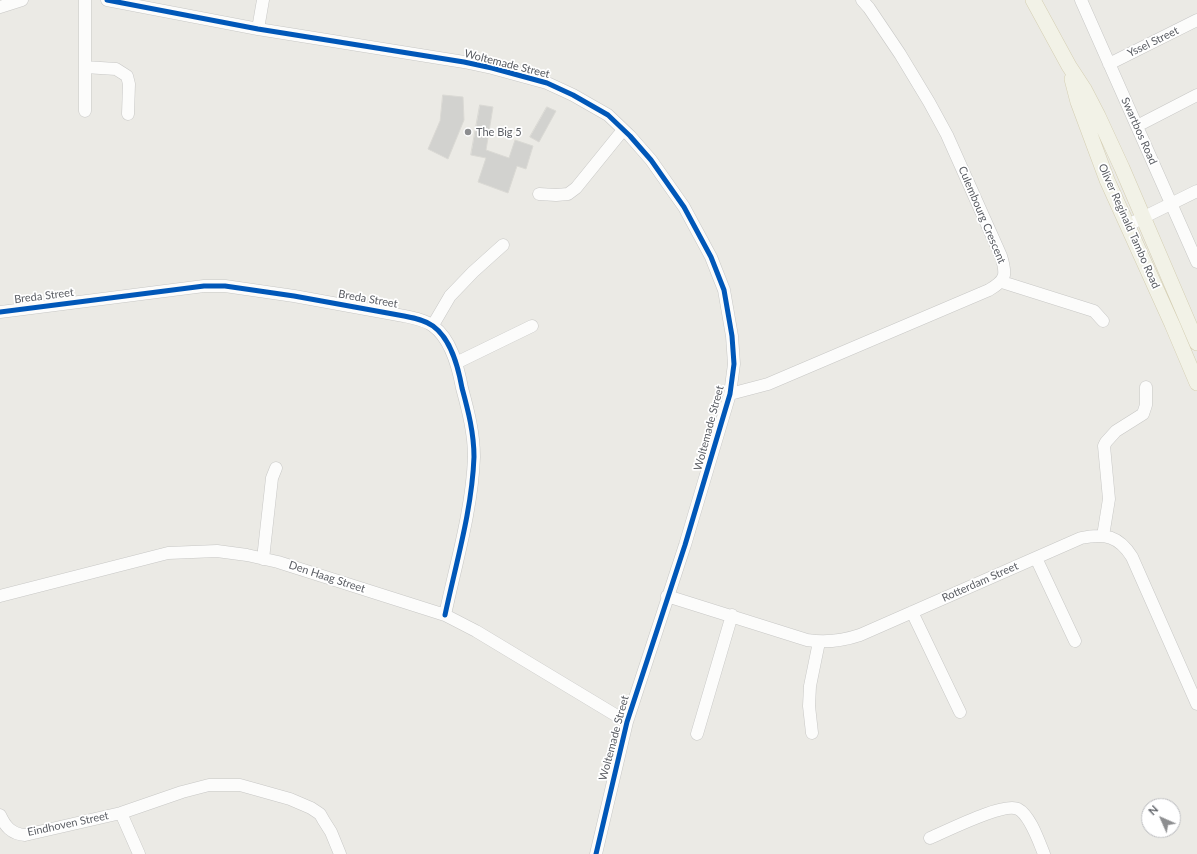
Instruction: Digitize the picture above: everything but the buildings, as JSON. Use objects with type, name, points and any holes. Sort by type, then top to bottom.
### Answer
[{"type":"main road","name":"Oliver Reginald Tambo Road","points":[[1034,0],[1069,66],[1084,89],[1098,116],[1144,218],[1197,343]]},
{"type":"main road","name":"Oliver Reginald Tambo Road","points":[[1069,66],[1078,102],[1107,180],[1197,383]]},
{"type":"street","points":[[0,7],[22,0]]},
{"type":"street","points":[[85,0],[85,111]]},
{"type":"street","name":"Woltemade Street","points":[[107,0],[258,29],[464,62],[547,83],[573,95],[608,115],[651,160],[684,207],[711,257],[724,290],[732,336],[734,364],[730,394],[685,545],[627,722],[596,854]]},
{"type":"street","points":[[258,29],[263,0]]},
{"type":"street","name":"Culembourg Crescent","points":[[862,0],[900,54],[947,135],[1001,256],[1004,266],[1002,282]]},
{"type":"street","name":"Swartbos Road","points":[[1081,0],[1197,262]]},
{"type":"street","name":"Yssel Street","points":[[1109,64],[1197,20]]},
{"type":"street","points":[[85,67],[116,69],[127,76],[129,84],[128,114]]},
{"type":"street","points":[[1137,126],[1197,95]]},
{"type":"street","points":[[539,194],[568,194],[576,188],[623,130]]},
{"type":"street","points":[[1128,225],[1197,191]]},
{"type":"street","points":[[445,615],[468,508],[474,456],[472,429],[456,362],[443,336],[433,325],[450,296],[473,272],[503,245]]},
{"type":"street","points":[[730,394],[768,384],[989,290],[1002,282],[1094,311],[1103,321]]},
{"type":"street","name":"Breda Street","points":[[0,312],[204,286],[225,286],[294,296],[404,316],[422,320],[433,325]]},
{"type":"street","points":[[456,362],[532,326]]},
{"type":"street","points":[[1103,536],[1109,499],[1104,446],[1116,431],[1143,414],[1146,405],[1146,387]]},
{"type":"street","points":[[263,559],[272,478],[276,468]]},
{"type":"street","name":"Rotterdam Street","points":[[668,596],[732,615],[807,640],[820,642],[845,640],[860,635],[1081,538],[1103,536],[1120,542],[1132,557],[1197,704]]},
{"type":"street","name":"Den Haag Street","points":[[0,596],[168,553],[217,552],[278,562],[445,615],[476,631],[627,722]]},
{"type":"street","points":[[1036,558],[1075,641]]},
{"type":"street","points":[[912,612],[960,712]]},
{"type":"street","points":[[697,734],[732,615]]},
{"type":"street","points":[[812,733],[809,706],[810,686],[820,642]]},
{"type":"street","name":"Eindhoven Street","points":[[0,815],[8,829],[19,834],[25,834],[121,813],[182,792],[209,785],[240,785],[290,799],[311,808],[320,814],[331,832],[340,854]]},
{"type":"street","points":[[930,838],[996,810],[1012,807],[1021,811],[1028,819],[1044,854]]},
{"type":"street","points":[[121,813],[139,854]]},
{"type":"cycle path","points":[[107,0],[258,29],[464,62],[547,83],[573,95],[608,115],[630,136],[651,160],[684,207],[711,257],[724,290],[732,336],[734,364],[730,394],[685,545],[627,722],[596,854]]},
{"type":"cycle path","points":[[0,312],[204,286],[225,286],[294,296],[415,318],[433,326],[445,338],[456,362],[470,422],[474,448],[473,477],[467,517],[445,615]]},
{"type":"place","name":"The Big 5","points":[[468,132]]}]
